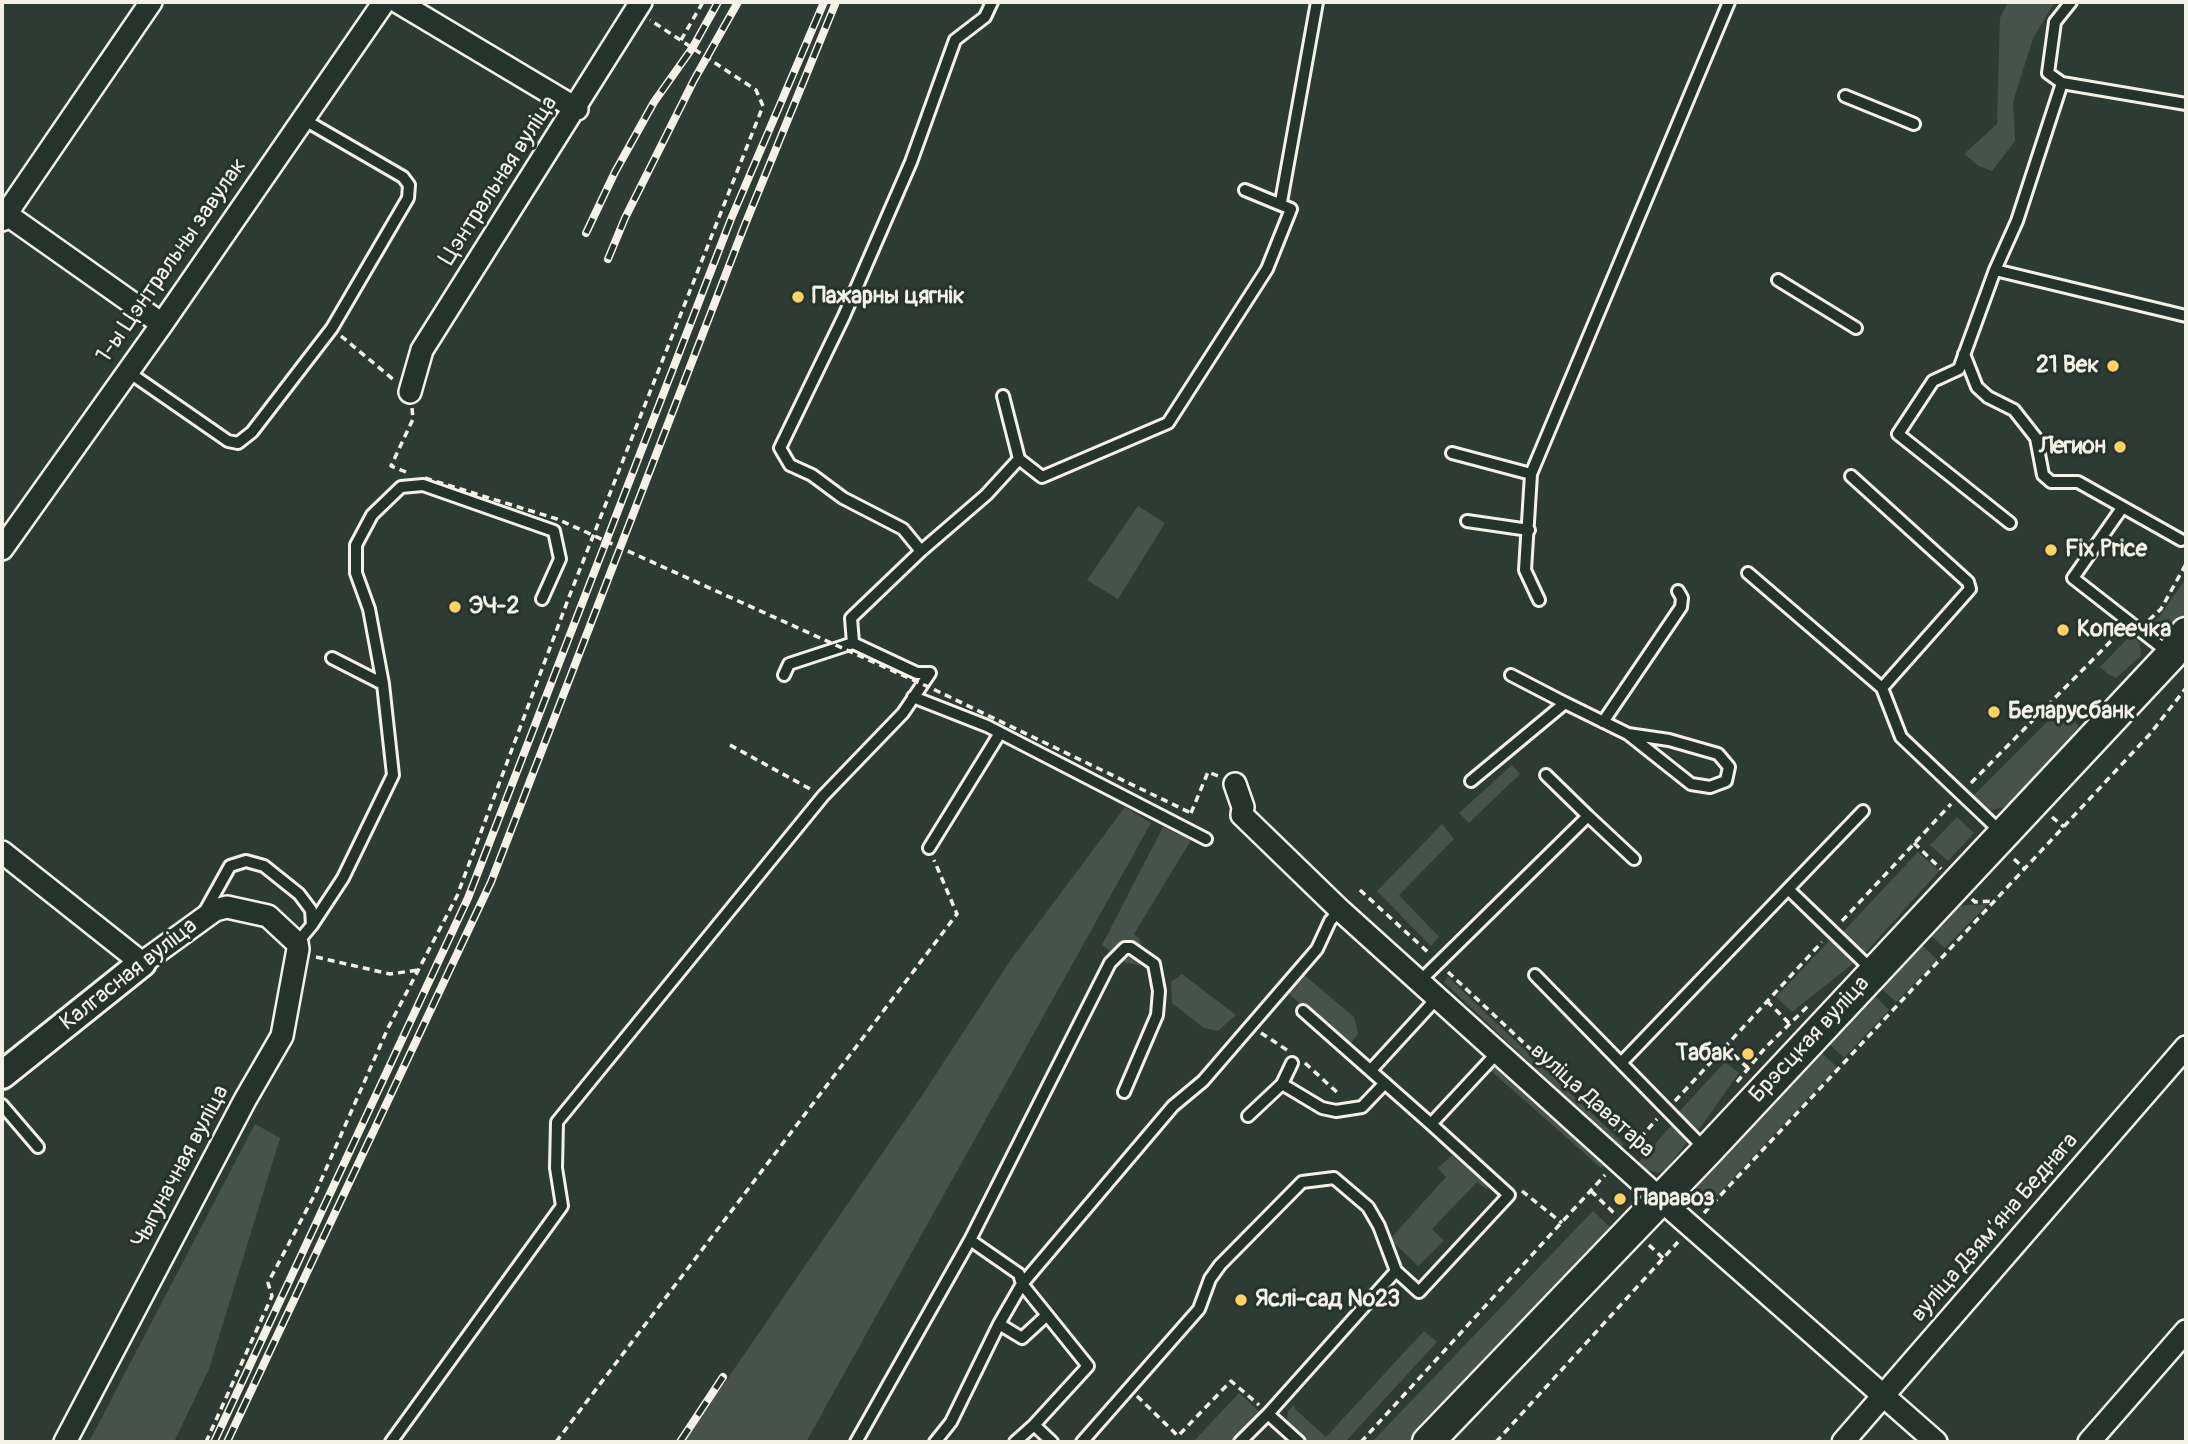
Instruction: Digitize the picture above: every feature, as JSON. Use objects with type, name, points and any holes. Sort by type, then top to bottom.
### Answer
[{"type":"main road","name":"Брэсцкая вуліца","points":[[1429,1442],[1661,1200],[2003,834],[2181,652]]},
{"type":"street","points":[[151,2],[3,215],[162,324]]},
{"type":"street","name":"1-ы Цэнтральны завулак","points":[[2,549],[162,324],[384,2]]},
{"type":"street","points":[[398,2],[576,109]]},
{"type":"street","name":"Цэнтральная вуліца","points":[[410,392],[422,350],[641,2]]},
{"type":"street","name":"вуліца Даватара","points":[[1236,784],[1243,807],[1242,816],[1340,910],[1498,1052],[1626,1153],[1661,1200],[1936,1442]]},
{"type":"street","points":[[2,852],[142,963]]},
{"type":"street","name":"Калгасная вуліца","points":[[2,1075],[142,963],[201,920],[227,907],[268,916],[298,946]]},
{"type":"street","name":"Чыгуначная вуліца","points":[[65,1442],[245,1100],[282,1036],[298,946]]},
{"type":"street","name":"вуліца Дзямʼяна Беднага","points":[[1843,1442],[1884,1398],[2186,1047]]},
{"type":"street","points":[[2089,1442],[2186,1331]]},
{"type":"lane","points":[[921,551],[902,529],[843,499],[812,475],[790,465],[780,448],[844,316],[911,162],[955,40],[985,16],[992,2]]},
{"type":"lane","points":[[1281,202],[1317,2]]},
{"type":"lane","points":[[1539,600],[1525,570],[1531,474],[1729,2]]},
{"type":"lane","points":[[2071,2],[2055,22],[2048,73],[2062,83],[2186,104]]},
{"type":"lane","points":[[2010,523],[1898,434],[1933,381],[1959,369],[1995,270],[2017,220],[2062,83]]},
{"type":"lane","points":[[1844,96],[1914,124]]},
{"type":"lane","points":[[127,371],[228,441],[238,443],[252,432],[332,328],[408,198],[409,185],[403,177],[303,118]]},
{"type":"lane","points":[[1003,396],[1018,459],[1042,477],[1168,423],[1268,269],[1291,209],[1281,202],[1245,190]]},
{"type":"lane","points":[[1995,270],[2186,316]]},
{"type":"lane","points":[[1778,280],[1856,328]]},
{"type":"lane","points":[[1964,354],[1977,387],[1988,397],[2014,410],[2036,438],[2043,475],[2051,482],[2078,482],[2181,540]]},
{"type":"lane","points":[[1452,453],[1531,474]]},
{"type":"lane","points":[[853,643],[851,618],[921,551],[986,495],[1018,459]]},
{"type":"lane","points":[[1851,476],[1968,582],[1970,589],[1882,688]]},
{"type":"lane","points":[[298,946],[343,878],[393,775],[383,684],[369,609],[356,572],[356,545],[372,515],[401,487],[423,485],[554,531],[559,559],[542,598]]},
{"type":"lane","points":[[2122,508],[2073,578],[2139,629],[2181,652]]},
{"type":"lane","points":[[1467,521],[1529,530]]},
{"type":"lane","points":[[1748,573],[1882,688],[1901,737],[2003,834]]},
{"type":"lane","points":[[1603,722],[1681,607],[1682,598],[1678,591]]},
{"type":"lane","points":[[391,1442],[562,1206],[556,1168],[557,1122],[823,796],[903,713],[930,673],[917,673],[853,643],[789,664],[784,675]]},
{"type":"lane","points":[[332,658],[383,684]]},
{"type":"lane","points":[[1511,675],[1628,734],[1691,784],[1710,787],[1726,781],[1729,767],[1718,754],[1669,740],[1628,734]]},
{"type":"lane","points":[[913,697],[1000,733],[1206,839]]},
{"type":"lane","points":[[1471,781],[1566,703]]},
{"type":"lane","points":[[929,848],[1000,733]]},
{"type":"lane","points":[[1546,775],[1634,859]]},
{"type":"lane","points":[[1621,1063],[1863,811]]},
{"type":"lane","points":[[1420,981],[1588,816]]},
{"type":"lane","points":[[201,920],[230,866],[246,861],[264,866],[299,894],[311,910],[312,925]]},
{"type":"lane","points":[[1788,889],[1874,971]]},
{"type":"lane","points":[[935,1442],[951,1422],[999,1324],[1022,1284],[1173,1106],[1203,1081],[1317,949],[1330,921],[1340,910]]},
{"type":"lane","points":[[856,1442],[970,1240],[1110,963],[1125,948],[1130,948],[1154,964],[1158,1003],[1157,1016],[1124,1092]]},
{"type":"lane","points":[[1535,975],[1707,1151]]},
{"type":"lane","points":[[1371,1070],[1438,997]]},
{"type":"lane","points":[[1082,1442],[1199,1309],[1210,1279],[1220,1265],[1302,1182],[1334,1178],[1368,1208],[1379,1226],[1396,1272],[1419,1292],[1509,1195],[1303,1011]]},
{"type":"lane","points":[[1431,1124],[1498,1052]]},
{"type":"lane","points":[[1248,1116],[1282,1084],[1292,1063]]},
{"type":"lane","points":[[1282,1084],[1322,1108],[1336,1111],[1362,1107],[1385,1083]]},
{"type":"lane","points":[[2,1105],[38,1147]]},
{"type":"lane","points":[[970,1240],[1018,1274],[1022,1284],[1088,1366],[1015,1442]]},
{"type":"lane","points":[[1240,1442],[1396,1272]]},
{"type":"lane","points":[[999,1324],[1022,1338],[1047,1315]]},
{"type":"lane","points":[[1268,1414],[1299,1442]]},
{"type":"lane","points":[[1034,1425],[1052,1442]]},
{"type":"path","points":[[681,40],[703,2]]},
{"type":"path","points":[[206,1442],[272,1296],[268,1283],[315,1194],[388,1028],[457,896],[569,597],[764,106],[756,90],[668,32]]},
{"type":"path","points":[[332,328],[410,392],[414,419],[391,466],[557,519],[933,689],[1191,813],[1208,772],[1236,784]]},
{"type":"path","points":[[1361,1442],[1960,794],[2119,633],[2139,629],[2161,609],[2186,564]]},
{"type":"path","points":[[1496,1442],[1691,1227],[2150,734],[2186,688]]},
{"type":"path","points":[[730,745],[823,796]]},
{"type":"path","points":[[1914,843],[1945,872]]},
{"type":"path","points":[[556,1442],[957,914],[929,848]]},
{"type":"path","points":[[1360,890],[1439,962],[1626,1153]]},
{"type":"path","points":[[1968,895],[1975,902],[1995,901]]},
{"type":"path","points":[[298,946],[322,959],[390,974],[418,970]]},
{"type":"path","points":[[1767,1002],[1789,1023]]},
{"type":"path","points":[[1725,1046],[1748,1068]]},
{"type":"path","points":[[1128,1387],[1178,1436],[1231,1381],[1268,1414]]},
{"type":"shaded area","points":[[2008,2],[2055,2],[2033,38],[2013,102],[2015,141],[1992,171],[1979,166],[1964,154],[1997,124],[2000,18]]},
{"type":"shaded area","points":[[1138,506],[1165,523],[1118,599],[1087,580]]},
{"type":"shaded area","points":[[2186,578],[2186,612],[2170,627],[2159,630],[2149,626],[2160,616]]},
{"type":"shaded area","points":[[2131,635],[2140,643],[2141,656],[2116,678],[2100,667]]},
{"type":"shaded area","points":[[2060,709],[2079,726],[2041,774],[2010,806],[1989,810],[1971,798]]},
{"type":"shaded area","points":[[1512,765],[1520,774],[1469,823],[1459,813]]},
{"type":"shaded area","points":[[1125,807],[1151,823],[806,1442],[684,1442],[921,1097],[1010,961]]},
{"type":"shaded area","points":[[1957,817],[1974,833],[1948,861],[1930,845]]},
{"type":"shaded area","points":[[1442,824],[1454,839],[1399,895],[1439,937],[1431,946],[1377,891]]},
{"type":"shaded area","points":[[1163,827],[1191,840],[1134,934],[1140,940],[1146,966],[1126,963],[1102,945]]},
{"type":"shaded area","points":[[1918,852],[1939,871],[1866,952],[1842,933]]},
{"type":"shaded area","points":[[1988,904],[1945,948],[1929,934],[1957,906]]},
{"type":"shaded area","points":[[1830,940],[1855,962],[1792,1012],[1776,997]]},
{"type":"shaded area","points":[[1921,944],[1937,960],[1896,1002],[1880,987]]},
{"type":"shaded area","points":[[1182,974],[1236,1015],[1218,1031],[1204,1028],[1172,1003],[1171,982]]},
{"type":"shaded area","points":[[1303,974],[1354,1017],[1358,1034],[1350,1044],[1286,989]]},
{"type":"shaded area","points":[[1448,977],[1624,1144],[1620,1148],[1444,982]]},
{"type":"shaded area","points":[[1872,993],[1889,1010],[1844,1058],[1826,1041]]},
{"type":"shaded area","points":[[1819,1051],[1837,1067],[1711,1202],[1695,1205],[1690,1189]]},
{"type":"shaded area","points":[[1725,1062],[1739,1073],[1697,1132],[1678,1113]]},
{"type":"shaded area","points":[[1498,1066],[1607,1161],[1601,1168],[1489,1069]]},
{"type":"shaded area","points":[[255,1124],[280,1138],[209,1369],[174,1442],[89,1442]]},
{"type":"shaded area","points":[[1671,1126],[1688,1141],[1666,1169],[1658,1173],[1647,1170],[1638,1163]]},
{"type":"shaded area","points":[[1452,1155],[1487,1186],[1487,1189],[1477,1182],[1432,1229],[1444,1241],[1418,1266],[1390,1239],[1446,1177],[1438,1168]]},
{"type":"shaded area","points":[[1593,1211],[1611,1228],[1407,1442],[1372,1442]]},
{"type":"shaded area","points":[[1424,1331],[1437,1342],[1345,1442],[1303,1442],[1291,1431],[1287,1422],[1288,1411],[1294,1404],[1295,1409],[1326,1437]]},
{"type":"shaded area","points":[[1239,1393],[1261,1413],[1233,1442],[1193,1442]]},
{"type":"railway","points":[[586,233],[615,172],[654,102],[693,47],[718,2]]},
{"type":"railway","points":[[608,259],[625,218],[694,80],[738,2]]},
{"type":"railway","points":[[214,1442],[468,898],[731,219],[824,2]]},
{"type":"railway","points":[[227,1442],[491,882],[744,227],[836,2]]},
{"type":"railway","points":[[680,1442],[723,1377]]},
{"type":"place","name":"Пажарны цягнік","points":[[798,297]]},
{"type":"place","name":"21 Век","points":[[2113,366]]},
{"type":"place","name":"Легион","points":[[2120,447]]},
{"type":"place","name":"Fix Price","points":[[2051,550]]},
{"type":"place","name":"ЭЧ-2","points":[[455,607]]},
{"type":"place","name":"Копеечка","points":[[2063,630]]},
{"type":"place","name":"Беларусбанк","points":[[1994,712]]},
{"type":"place","name":"Табак","points":[[1748,1054]]},
{"type":"place","name":"Паравоз","points":[[1620,1199]]},
{"type":"place","name":"Яслі-сад №23","points":[[1241,1300]]}]
